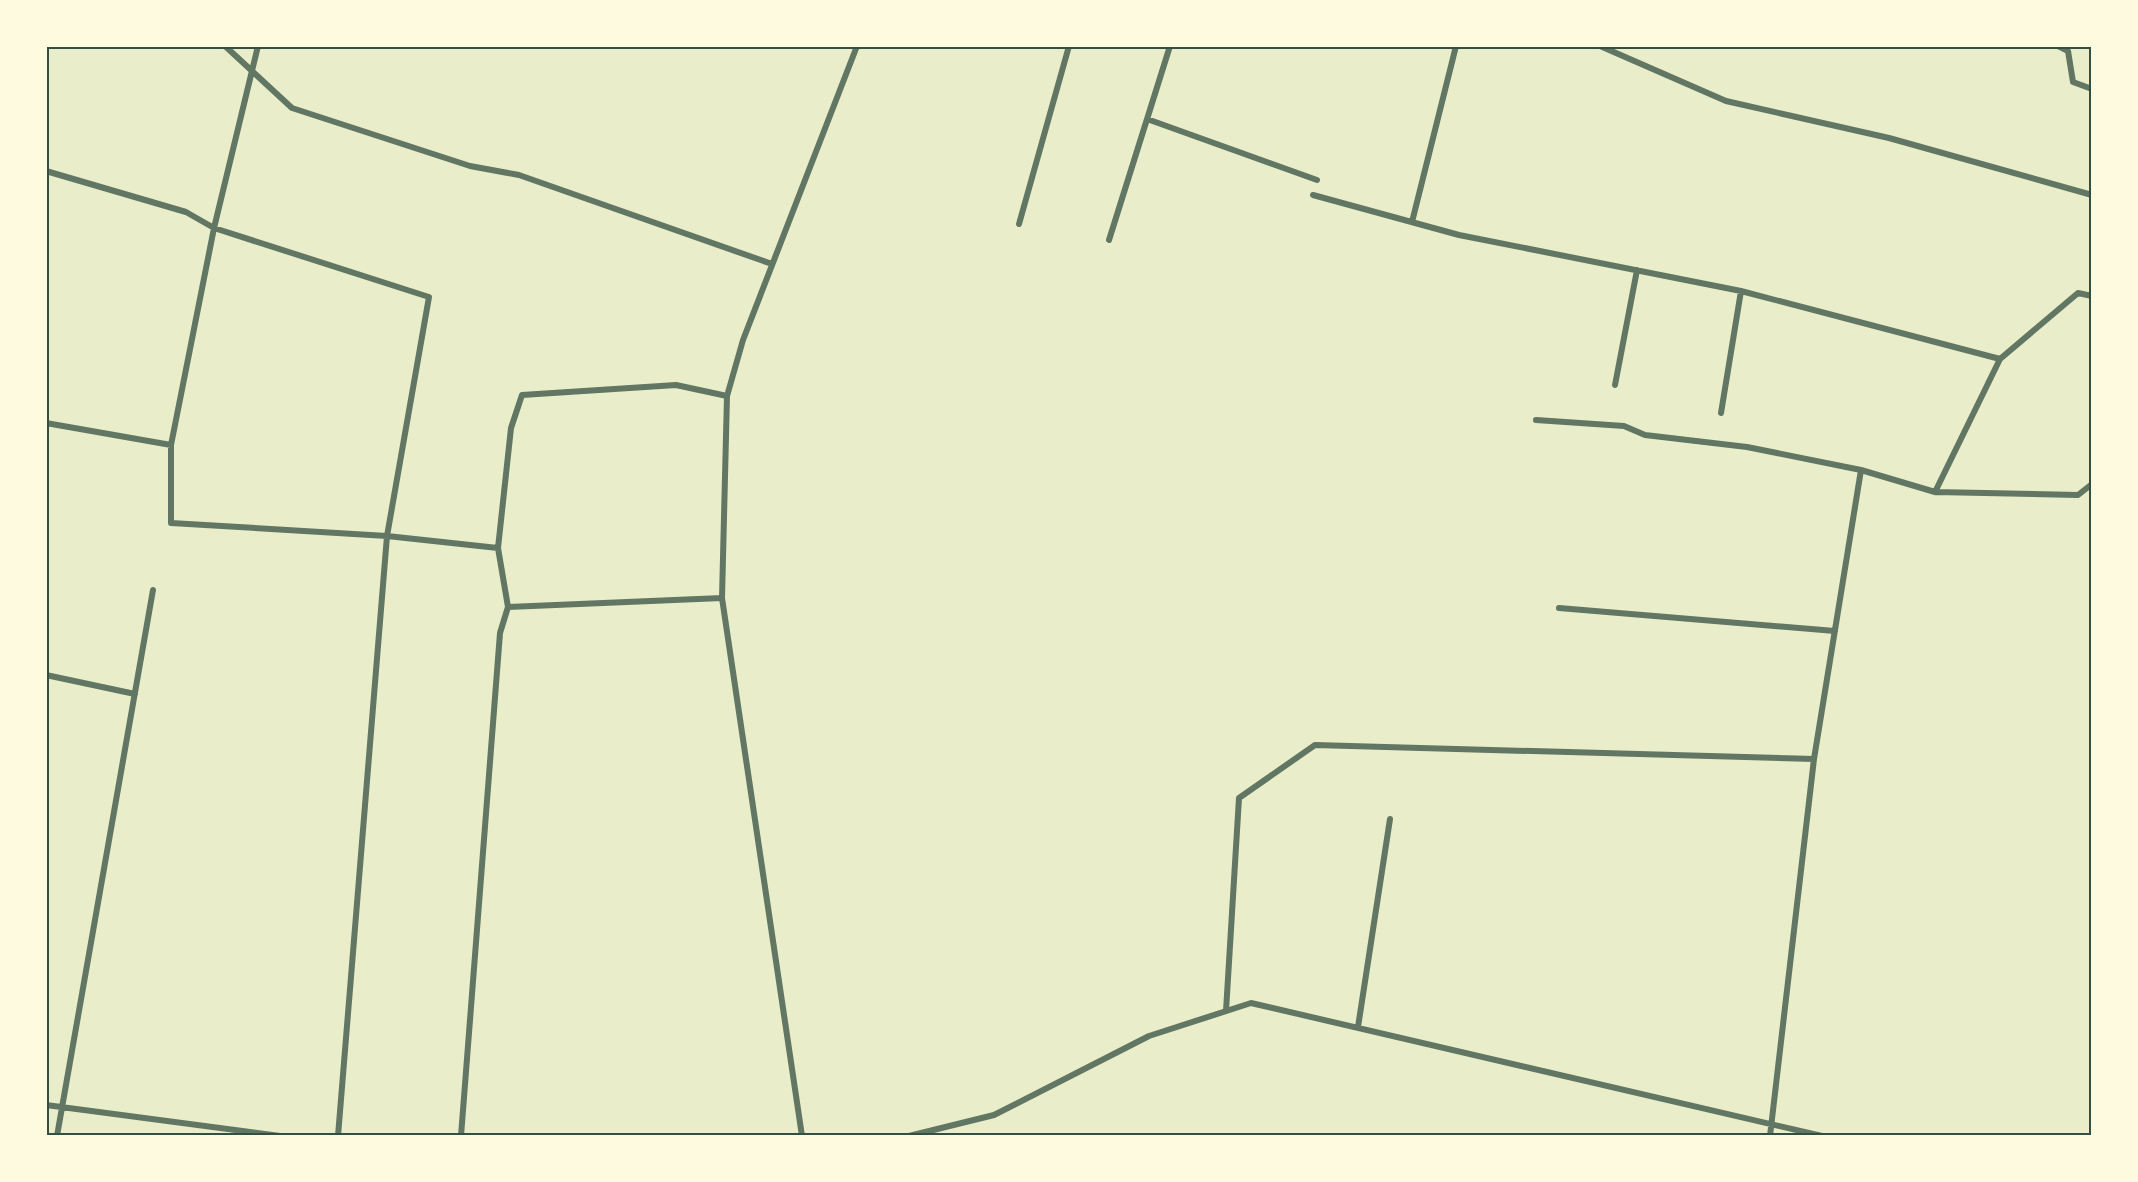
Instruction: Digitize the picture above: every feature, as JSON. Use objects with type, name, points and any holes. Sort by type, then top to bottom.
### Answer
[{"type":"street","points":[[225,46],[291,108],[470,166],[519,175],[772,264]]},
{"type":"street","points":[[258,46],[214,228],[171,445],[171,523],[387,536],[498,548]]},
{"type":"street","points":[[802,1136],[722,598],[727,396],[742,340],[857,46]]},
{"type":"street","points":[[1019,224],[1069,46]]},
{"type":"street","points":[[1109,240],[1170,46]]},
{"type":"street","points":[[1412,222],[1456,46]]},
{"type":"street","points":[[1600,46],[1726,101],[1889,138],[2091,195]]},
{"type":"street","points":[[2058,46],[2068,51],[2073,82],[2091,89]]},
{"type":"street","points":[[1147,119],[1317,180]]},
{"type":"street","points":[[46,171],[186,212],[214,228],[429,297],[387,536],[338,1136]]},
{"type":"street","points":[[1313,195],[1459,235],[1741,291],[2000,359]]},
{"type":"street","points":[[1615,386],[1637,270]]},
{"type":"street","points":[[1721,413],[1741,291]]},
{"type":"street","points":[[1935,492],[2000,359],[2078,293],[2091,296]]},
{"type":"street","points":[[461,1136],[500,633],[508,608],[498,548],[511,428],[522,395],[676,385],[727,396]]},
{"type":"street","points":[[1536,420],[1624,426],[1645,435],[1746,447],[1861,470],[1935,492],[2078,495],[2091,484]]},
{"type":"street","points":[[46,423],[171,445]]},
{"type":"street","points":[[1770,1136],[1814,759],[1861,470]]},
{"type":"street","points":[[57,1136],[153,590]]},
{"type":"street","points":[[508,608],[722,598]]},
{"type":"street","points":[[1559,608],[1835,631]]},
{"type":"street","points":[[46,675],[135,694]]},
{"type":"street","points":[[1226,1011],[1239,798],[1315,745],[1814,759]]},
{"type":"street","points":[[1358,1028],[1390,819]]},
{"type":"street","points":[[909,1136],[994,1115],[1149,1036],[1251,1003],[1822,1136]]},
{"type":"street","points":[[46,1105],[280,1136]]}]
